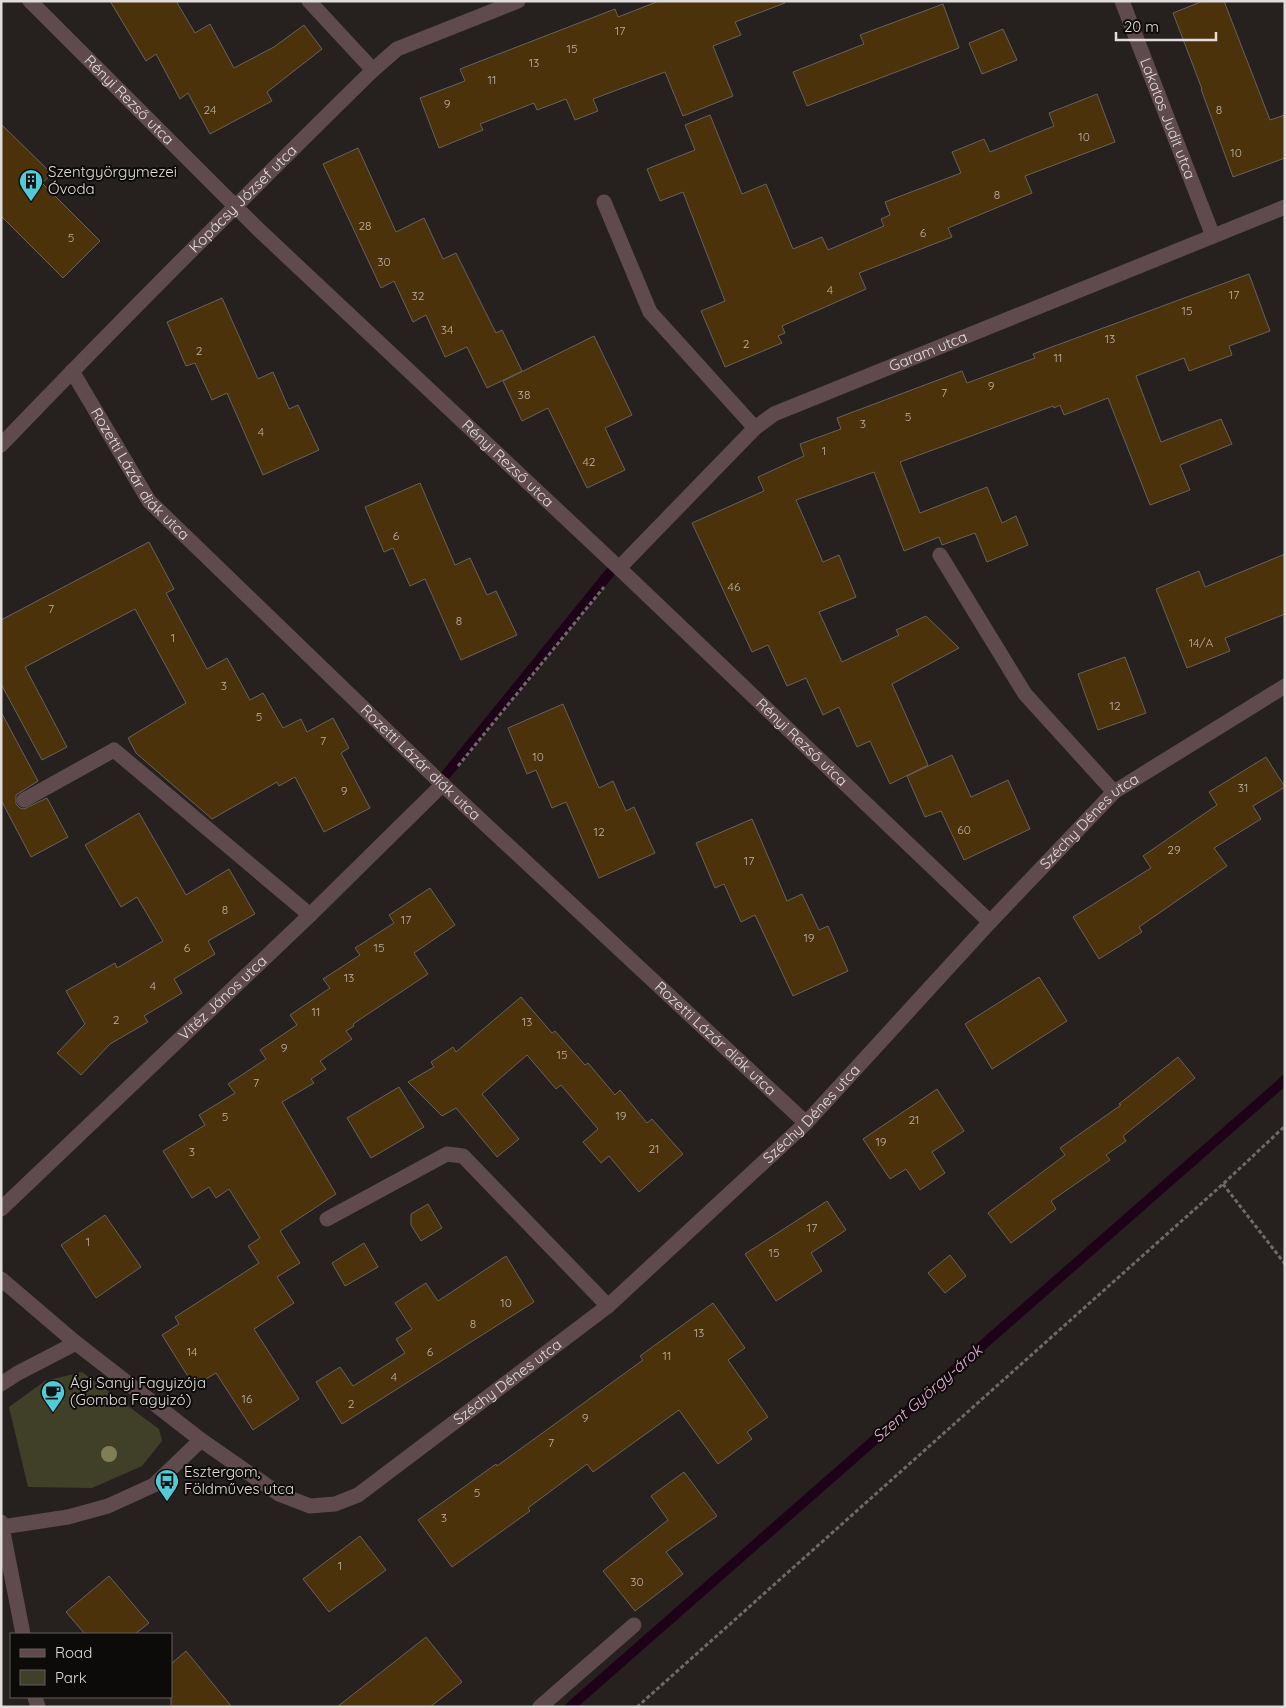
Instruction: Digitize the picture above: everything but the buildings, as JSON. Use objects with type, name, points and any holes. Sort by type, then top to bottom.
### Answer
[{"type":"street","name":"Rényi Rezső utca","points":[[30,1],[266,237],[619,568],[990,922]]},
{"type":"street","points":[[309,1],[373,70]]},
{"type":"street","name":"Kopácsy József utca","points":[[1,445],[235,206],[373,70],[397,49],[518,1]]},
{"type":"street","name":"Lakatos Judit utca","points":[[1122,1],[1213,236]]},
{"type":"street","points":[[604,202],[650,312],[755,428]]},
{"type":"street","name":"Garam utca","points":[[619,568],[755,428],[774,414],[1285,207]]},
{"type":"street","name":"Rozetti Lázár diák utca","points":[[72,371],[149,501],[443,784],[806,1123]]},
{"type":"street","points":[[940,555],[1025,694],[1114,792]]},
{"type":"street","name":"Széchy Dénes utca","points":[[201,1440],[279,1494],[310,1506],[335,1504],[358,1495],[608,1306],[806,1123],[990,922],[1114,792],[1285,686]]},
{"type":"street","points":[[24,800],[114,750],[310,915]]},
{"type":"street","name":"Vitéz János utca","points":[[1,1209],[310,915],[443,784]]},
{"type":"street","points":[[327,1219],[447,1154],[463,1156],[608,1306]]},
{"type":"street","points":[[1,1279],[76,1343],[201,1440],[154,1485],[108,1506],[68,1517],[2,1525],[23,1633]]},
{"type":"street","points":[[1,1384],[76,1343]]},
{"type":"street","points":[[540,1707],[634,1625]]},
{"type":"path","points":[[443,784],[619,568]]},
{"type":"path","points":[[637,1707],[1223,1184],[1285,1126]]},
{"type":"path","points":[[1223,1184],[1285,1264]]},
{"type":"green space","points":[[82,1372],[159,1429],[162,1441],[142,1466],[92,1488],[28,1487],[9,1407],[45,1381]]},
{"type":"waterway","points":[[440,782],[616,565]]},
{"type":"waterway","name":"Szent György-árok","points":[[570,1707],[1285,1080]]},
{"type":"place","name":"Szentgyörgymezei Óvoda","points":[[31,202]]},
{"type":"place","name":"Ági Sanyi Fagyizója (Gomba Fagyizó)","points":[[53,1413]]},
{"type":"place","name":"Esztergom, Földműves utca","points":[[167,1502]]}]
